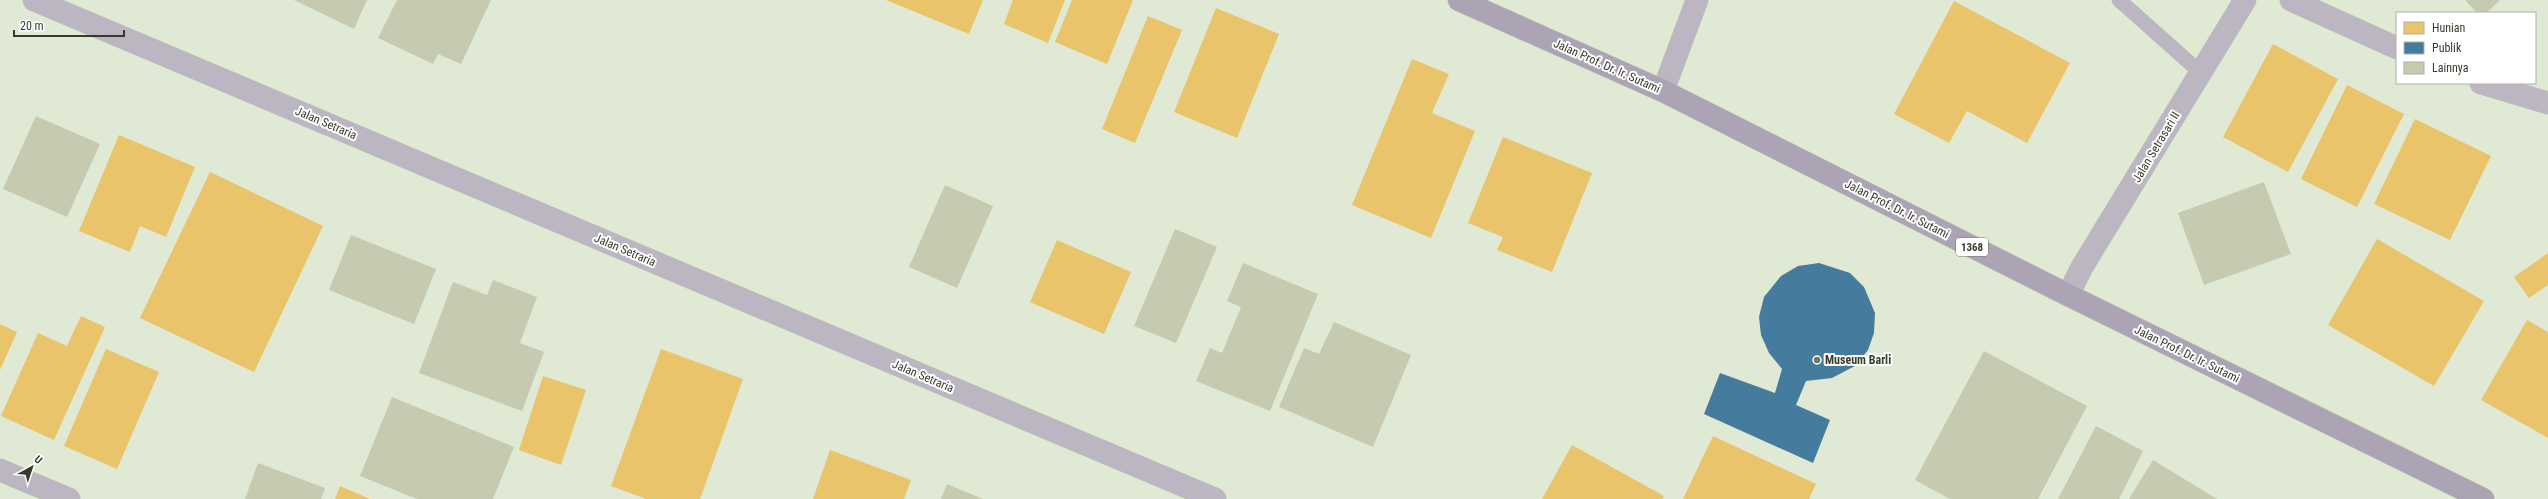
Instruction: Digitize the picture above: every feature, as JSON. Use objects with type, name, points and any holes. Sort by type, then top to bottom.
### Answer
[{"type":"main road","name":"Jalan Prof. Dr. Ir. Sutami","points":[[1459,0],[1663,90],[2068,295],[2483,499]]},
{"type":"street","name":"Jalan Setraria","points":[[34,0],[1215,499]]},
{"type":"street","points":[[1663,90],[1697,0]]},
{"type":"street","name":"Jalan Setrasari II","points":[[2068,295],[2245,0]]},
{"type":"street","points":[[2291,0],[2396,48]]},
{"type":"street","points":[[2484,84],[2548,103]]},
{"type":"street","points":[[0,470],[69,499]]},
{"type":"lane","points":[[2119,0],[2201,73]]},
{"type":"building: Hunian","points":[[886,0],[983,0],[969,34]]},
{"type":"building: Hunian","points":[[1013,0],[1065,0],[1048,43],[1004,24]]},
{"type":"building: Hunian","points":[[1072,0],[1133,0],[1107,64],[1055,42]]},
{"type":"building: Hunian","points":[[1954,1],[2070,63],[2027,143],[1967,111],[1949,143],[1894,114]]},
{"type":"building: Hunian","points":[[1216,8],[1279,34],[1237,138],[1174,112]]},
{"type":"building: Hunian","points":[[1148,16],[1182,30],[1135,143],[1102,129]]},
{"type":"building: Hunian","points":[[2273,44],[2338,79],[2288,172],[2223,137]]},
{"type":"building: Hunian","points":[[1412,59],[1449,74],[1432,113],[1475,131],[1431,238],[1352,205]]},
{"type":"building: Hunian","points":[[2347,85],[2404,114],[2357,207],[2301,179]]},
{"type":"building: Hunian","points":[[2415,119],[2491,156],[2450,240],[2374,204]]},
{"type":"building: Hunian","points":[[119,135],[195,167],[166,237],[140,226],[130,252],[79,231]]},
{"type":"building: Hunian","points":[[1503,137],[1592,173],[1552,272],[1497,250],[1503,237],[1468,223]]},
{"type":"building: Hunian","points":[[210,172],[323,226],[254,372],[140,318]]},
{"type":"building: Hunian","points":[[2377,239],[2484,301],[2434,386],[2328,325]]},
{"type":"building: Hunian","points":[[1057,240],[1131,272],[1104,334],[1030,302]]},
{"type":"building: Hunian","points":[[2548,253],[2548,285],[2529,298],[2514,277]]},
{"type":"building: Hunian","points":[[81,316],[105,327],[54,440],[1,416],[38,333],[67,346]]},
{"type":"building: Hunian","points":[[2527,320],[2548,332],[2548,438],[2481,400]]},
{"type":"building: Hunian","points":[[0,324],[17,332],[0,370]]},
{"type":"building: Hunian","points":[[106,349],[159,372],[117,469],[64,446]]},
{"type":"building: Hunian","points":[[661,349],[743,379],[700,499],[646,499],[611,486]]},
{"type":"building: Hunian","points":[[543,376],[586,390],[561,465],[519,450]]},
{"type":"building: Hunian","points":[[1713,436],[1816,484],[1809,499],[1683,499]]},
{"type":"building: Hunian","points":[[1572,445],[1664,496],[1662,499],[1542,499]]},
{"type":"building: Hunian","points":[[830,450],[911,480],[904,499],[813,499]]},
{"type":"building: Hunian","points":[[340,486],[370,499],[335,499]]},
{"type":"building: Publik","name":"Museum Barli","points":[[1819,263],[1850,273],[1864,287],[1875,313],[1874,333],[1868,350],[1855,366],[1832,378],[1806,381],[1796,405],[1830,420],[1813,463],[1704,414],[1720,373],[1775,393],[1782,369],[1769,353],[1761,335],[1759,317],[1764,297],[1781,276],[1798,266]]},
{"type":"building: Lainnya","points":[[294,0],[367,0],[354,29]]},
{"type":"building: Lainnya","points":[[397,0],[491,0],[461,64],[438,54],[433,64],[378,38]]},
{"type":"building: Lainnya","points":[[2465,0],[2500,0],[2487,12],[2476,12]]},
{"type":"building: Lainnya","points":[[36,116],[100,144],[67,217],[3,189]]},
{"type":"building: Lainnya","points":[[2264,182],[2291,254],[2204,285],[2178,213]]},
{"type":"building: Lainnya","points":[[945,185],[993,206],[957,288],[909,267]]},
{"type":"building: Lainnya","points":[[1175,229],[1217,247],[1176,343],[1134,326]]},
{"type":"building: Lainnya","points":[[351,235],[436,269],[414,324],[329,290]]},
{"type":"building: Lainnya","points":[[1243,263],[1318,294],[1270,411],[1196,381],[1210,348],[1222,353],[1241,307],[1227,301]]},
{"type":"building: Lainnya","points":[[493,280],[537,297],[520,343],[544,352],[522,411],[419,373],[453,282],[487,295]]},
{"type":"building: Lainnya","points":[[1334,322],[1411,355],[1373,447],[1279,407],[1304,348],[1319,354]]},
{"type":"building: Lainnya","points":[[1984,351],[2087,406],[2038,499],[1950,499],[1915,480]]},
{"type":"building: Lainnya","points":[[392,397],[514,447],[493,499],[417,499],[360,476]]},
{"type":"building: Lainnya","points":[[2096,426],[2143,451],[2119,499],[2058,499]]},
{"type":"building: Lainnya","points":[[2153,460],[2217,499],[2129,499]]},
{"type":"building: Lainnya","points":[[258,463],[325,488],[321,499],[245,499]]},
{"type":"building: Lainnya","points":[[947,484],[983,499],[941,499]]},
{"type":"place","name":"Museum Barli","points":[[1817,360]]}]
